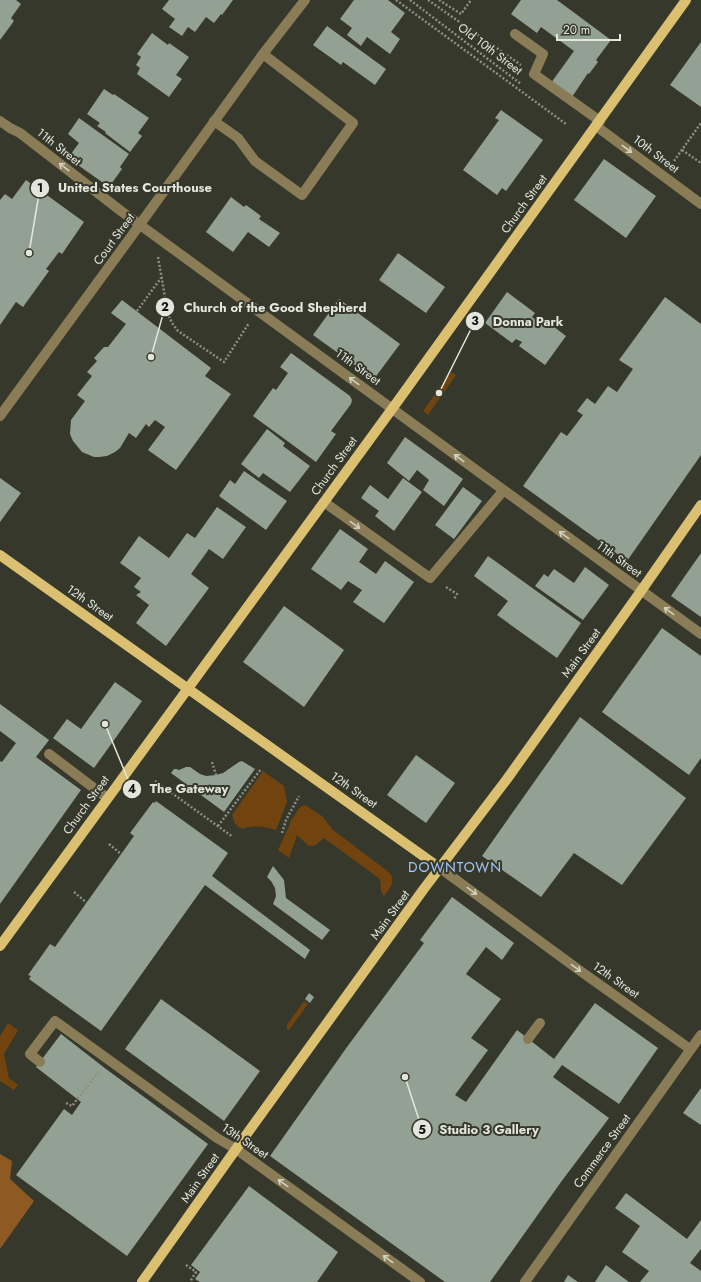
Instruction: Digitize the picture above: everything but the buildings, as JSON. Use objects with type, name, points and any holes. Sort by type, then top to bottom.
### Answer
[{"type":"main road","name":"Church Street","points":[[0,946],[324,502],[686,0]]},
{"type":"main road","name":"Main Street","points":[[142,1282],[236,1149],[502,785],[701,505]]},
{"type":"main road","name":"12th Street","points":[[0,555],[440,868]]},
{"type":"street","name":"Court Street","points":[[0,416],[263,54],[305,0]]},
{"type":"street","name":"10th Street","points":[[515,34],[543,54],[534,74],[701,204]]},
{"type":"street","points":[[214,121],[238,138],[255,161],[302,195],[353,123],[263,54]]},
{"type":"street","name":"11th Street","points":[[0,121],[20,133],[114,206],[701,634]]},
{"type":"street","points":[[324,502],[430,578],[503,491]]},
{"type":"street","points":[[49,754],[107,798]]},
{"type":"street","name":"12th Street","points":[[440,868],[690,1049]]},
{"type":"street","name":"13th Street","points":[[40,1062],[30,1054],[55,1021],[420,1282]]},
{"type":"street","points":[[528,1039],[540,1023]]},
{"type":"street","name":"Commerce Street","points":[[524,1282],[701,1035]]},
{"type":"path","points":[[396,0],[566,124]]},
{"type":"path","name":"Old 10th Street","points":[[410,0],[522,85]]},
{"type":"path","points":[[428,0],[526,69]]},
{"type":"path","points":[[439,0],[461,14],[471,0]]},
{"type":"path","points":[[674,161],[701,123]]},
{"type":"path","points":[[682,150],[701,163]]},
{"type":"path","points":[[157,252],[168,314],[178,331],[224,362],[250,321]]},
{"type":"path","points":[[137,311],[161,278]]},
{"type":"path","points":[[446,587],[457,594],[454,598]]},
{"type":"path","points":[[212,762],[216,775]]},
{"type":"path","points":[[218,826],[261,769]]},
{"type":"path","points":[[155,781],[233,837]]},
{"type":"path","points":[[282,833],[286,820],[299,796]]},
{"type":"path","points":[[109,844],[121,854]]},
{"type":"path","points":[[74,892],[87,903]]},
{"type":"path","points":[[66,1103],[72,1106],[108,1059]]},
{"type":"path","points":[[186,1265],[196,1272],[190,1282]]},
{"type":"shaded area","points":[[451,372],[456,375],[428,415],[423,411]]},
{"type":"shaded area","points":[[263,771],[284,786],[287,802],[276,830],[259,826],[242,829],[235,824],[232,815]]},
{"type":"shaded area","points":[[305,805],[322,816],[333,830],[390,873],[392,883],[384,896],[381,891],[380,879],[324,838],[316,845],[309,846],[297,835],[289,858],[278,850],[290,822],[299,808]]},
{"type":"shaded area","points":[[304,1001],[308,1004],[289,1030],[287,1029],[287,1025]]},
{"type":"shaded area","points":[[8,1023],[18,1030],[4,1054],[9,1078],[18,1085],[14,1090],[0,1081],[0,1036]]},
{"type":"shaded area","points":[[0,1154],[12,1161],[10,1179],[34,1201],[0,1249]]},
{"type":"place","name":"United States Courthouse","points":[[29,253]]},
{"type":"place","name":"Church of the Good Shepherd","points":[[151,357]]},
{"type":"place","name":"Donna Park","points":[[439,393]]},
{"type":"place","name":"The Gateway","points":[[105,724]]},
{"type":"place","name":"Studio 3 Gallery","points":[[405,1077]]},
{"type":"district","name":"DOWNTOWN","points":[[455,867]]}]
